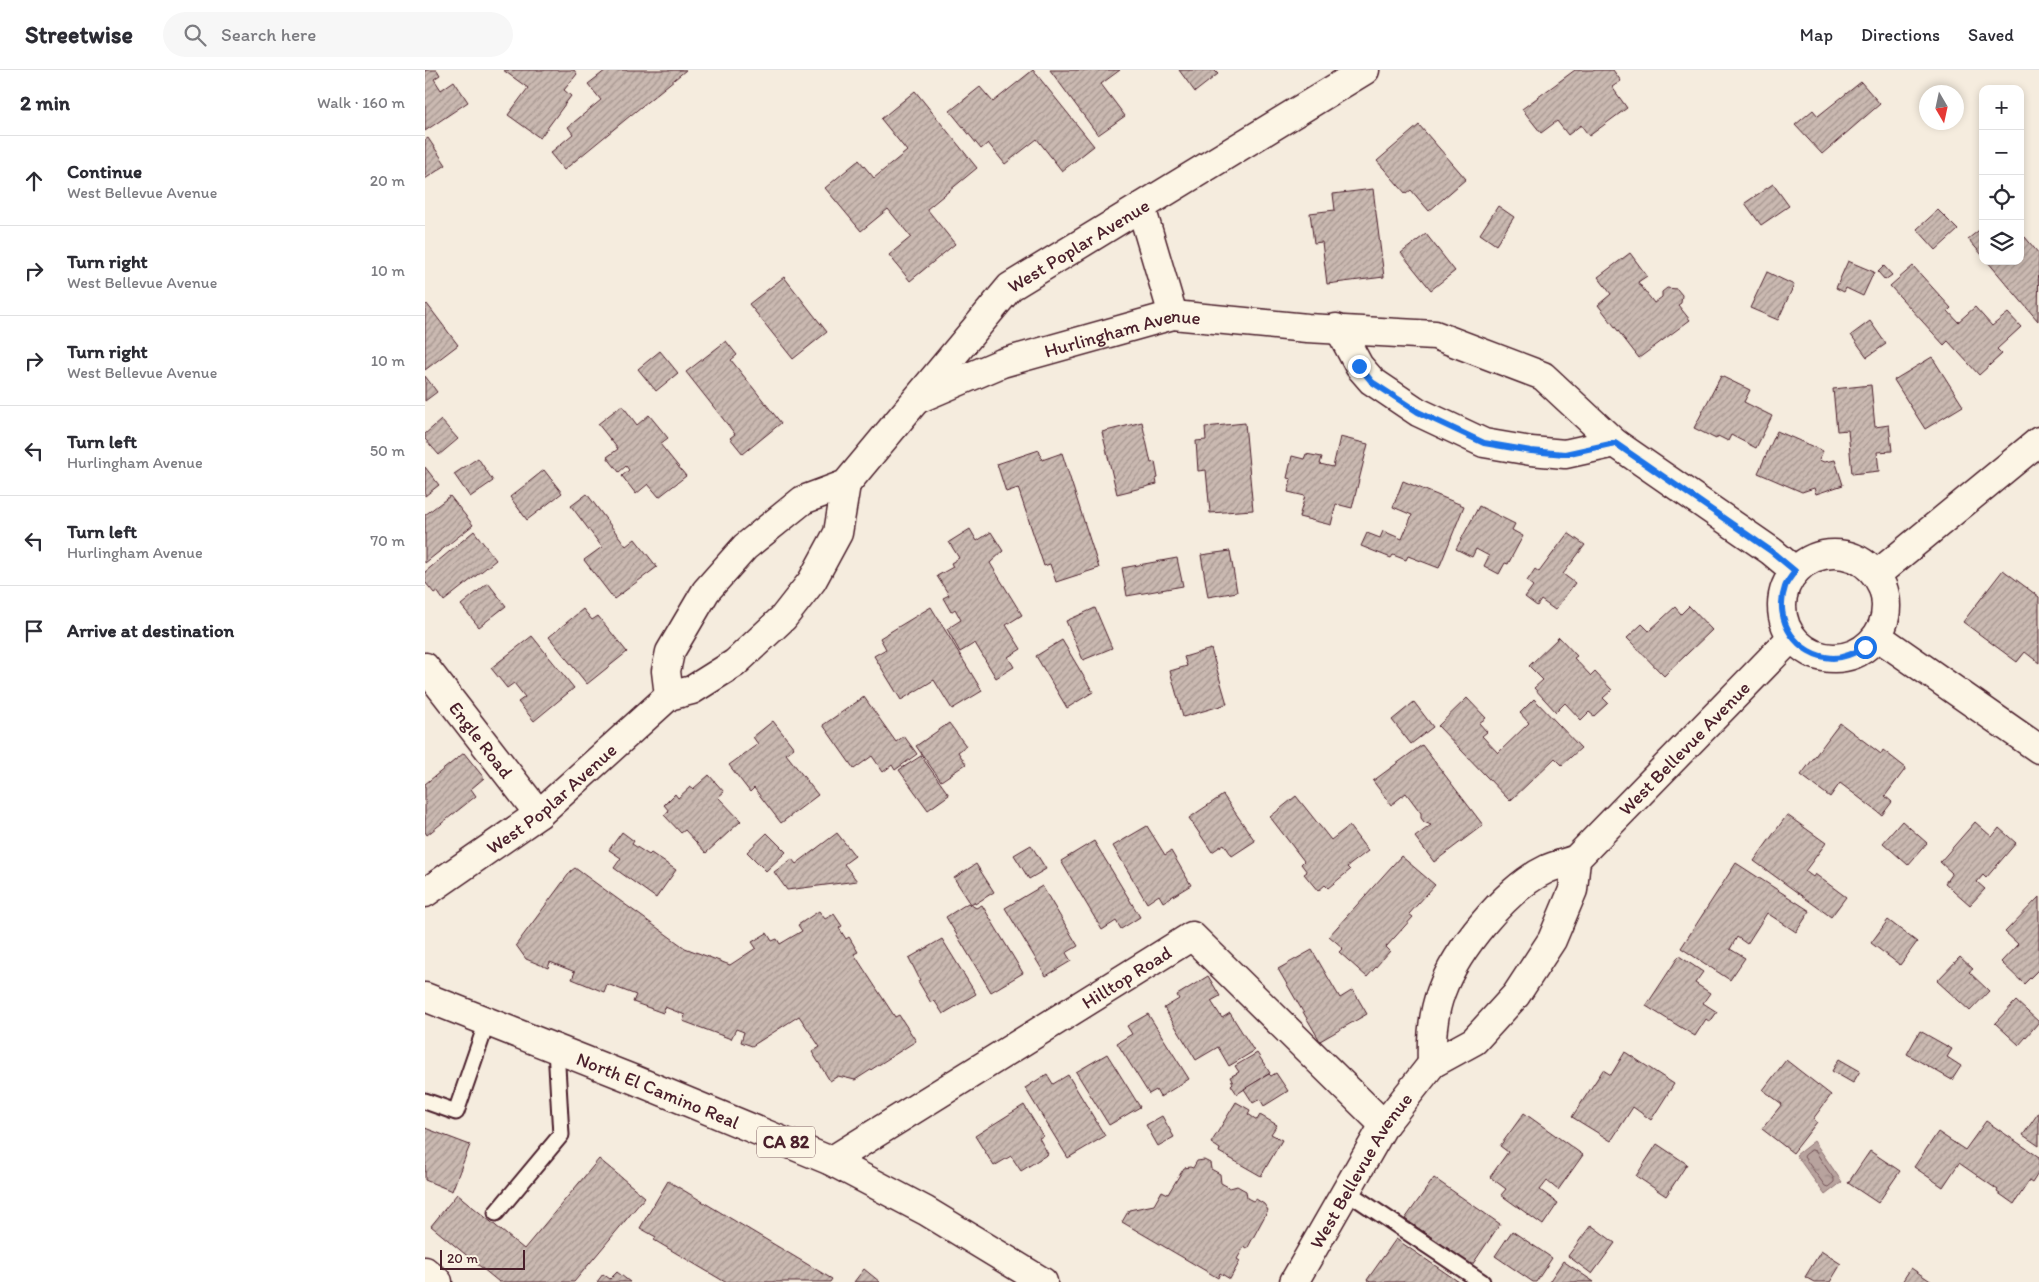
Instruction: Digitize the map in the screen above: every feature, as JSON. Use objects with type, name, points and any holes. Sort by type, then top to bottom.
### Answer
[{"type":"street","name":"West Poplar Avenue","points":[[669,696],[666,671],[669,652],[706,591],[745,547],[803,500],[846,484],[1009,287],[1365,70]]},
{"type":"street","points":[[1141,207],[1173,315]]},
{"type":"street","name":"Hurlingham Avenue","points":[[917,399],[1002,363],[1173,315],[1307,328],[1336,328],[1435,335],[1543,376],[1615,443],[1771,551],[1795,571]]},
{"type":"street","points":[[1336,328],[1343,336],[1359,366],[1372,382],[1418,412],[1484,443],[1531,451],[1565,454],[1615,443]]},
{"type":"street","points":[[1876,575],[2039,441]]},
{"type":"street","name":"West Poplar Avenue","points":[[425,893],[539,814],[669,696],[692,690],[735,663],[783,618],[813,581],[838,534],[846,484]]},
{"type":"street","points":[[1837,554],[1858,560],[1876,575],[1883,589],[1886,605],[1884,621],[1877,636],[1865,647],[1851,655],[1835,658],[1818,656],[1803,648],[1791,637],[1783,621],[1781,603],[1785,586],[1795,571],[1807,561],[1821,555],[1837,554]]},
{"type":"street","points":[[1877,636],[2039,749]]},
{"type":"street","name":"West Bellevue Avenue","points":[[1433,1064],[1433,1024],[1441,992],[1459,958],[1484,922],[1515,891],[1546,870],[1576,859],[1791,637]]},
{"type":"street","name":"Engle Road","points":[[425,666],[539,814]]},
{"type":"street","name":"West Bellevue Avenue","points":[[1295,1282],[1384,1126],[1433,1064],[1474,1040],[1516,996],[1552,940],[1573,890],[1576,859]]},
{"type":"street","name":"Hilltop Road","points":[[831,1161],[1192,936],[1384,1126]]},
{"type":"street","name":"North El Camino Real","points":[[425,997],[730,1118],[831,1161],[926,1211],[1043,1282]]},
{"type":"street","points":[[425,1271],[438,1282]]},
{"type":"lane","points":[[425,1101],[456,1112],[487,1022]]},
{"type":"lane","points":[[496,1213],[561,1135],[556,1049]]},
{"type":"lane","points":[[1347,1191],[1482,1282]]},
{"type":"water","points":[[1814,1141],[1842,1182],[1825,1195],[1796,1155]]},
{"type":"building","points":[[425,70],[437,70],[440,75],[434,79],[441,90],[454,81],[468,102],[425,131]]},
{"type":"building","points":[[503,70],[574,70],[577,74],[564,90],[571,96],[540,138],[508,115],[528,88]]},
{"type":"building","points":[[606,70],[686,70],[564,170],[550,153],[573,134],[568,127],[601,100],[588,84]]},
{"type":"building","points":[[1033,70],[1094,146],[1062,171],[1037,139],[1005,164],[988,143],[981,149],[950,111],[980,87],[993,102]]},
{"type":"building","points":[[1050,70],[1120,70],[1101,84],[1125,116],[1098,135]]},
{"type":"building","points":[[1179,70],[1214,70],[1218,74],[1195,92]]},
{"type":"building","points":[[1575,70],[1613,70],[1621,81],[1612,87],[1627,108],[1589,136],[1581,125],[1568,135],[1557,121],[1541,133],[1522,109]]},
{"type":"building","points":[[1861,82],[1880,104],[1822,154],[1795,125],[1813,110],[1818,116]]},
{"type":"building","points":[[915,91],[977,168],[927,209],[955,244],[910,281],[889,255],[911,237],[888,209],[861,231],[825,188],[859,160],[874,178],[907,151],[881,119]]},
{"type":"building","points":[[1419,125],[1466,179],[1429,211],[1411,190],[1406,194],[1377,161]]},
{"type":"building","points":[[428,138],[446,165],[425,179],[425,140]]},
{"type":"building","points":[[1773,184],[1789,206],[1761,225],[1745,203]]},
{"type":"building","points":[[1373,189],[1384,277],[1327,284],[1322,242],[1314,243],[1310,213],[1335,210],[1333,194]]},
{"type":"building","points":[[1498,206],[1514,217],[1496,245],[1480,234]]},
{"type":"building","points":[[1938,210],[1958,230],[1936,250],[1917,229]]},
{"type":"building","points":[[1979,230],[1979,251],[1968,239]]},
{"type":"building","points":[[1426,234],[1455,271],[1431,290],[1401,253]]},
{"type":"building","points":[[2024,238],[2039,254],[2038,321],[1990,265],[2024,265]]},
{"type":"building","points":[[1630,253],[1647,276],[1638,282],[1654,303],[1662,297],[1662,292],[1667,288],[1677,289],[1682,295],[1681,303],[1678,305],[1690,320],[1639,358],[1598,305],[1611,294],[1598,277]]},
{"type":"building","points":[[1848,261],[1874,272],[1863,296],[1846,288],[1844,292],[1836,288]]},
{"type":"building","points":[[1884,266],[1892,275],[1885,280],[1878,272]]},
{"type":"building","points":[[1913,266],[1951,308],[1948,311],[1958,322],[1975,307],[1992,326],[2008,313],[2021,327],[1997,349],[2002,354],[1979,375],[1948,341],[1944,345],[1890,286]]},
{"type":"building","points":[[1767,272],[1794,285],[1778,320],[1750,308]]},
{"type":"building","points":[[784,277],[827,332],[793,359],[749,304]]},
{"type":"building","points":[[427,304],[458,345],[425,370],[425,306]]},
{"type":"building","points":[[1870,321],[1886,344],[1867,357],[1851,335]]},
{"type":"building","points":[[726,341],[737,355],[731,360],[781,423],[743,454],[730,438],[735,434],[686,372]]},
{"type":"building","points":[[660,351],[678,373],[656,391],[638,369]]},
{"type":"building","points":[[1932,357],[1963,406],[1925,429],[1894,380]]},
{"type":"building","points":[[425,376],[437,392],[425,401]]},
{"type":"building","points":[[1721,376],[1750,390],[1744,402],[1772,416],[1756,448],[1731,435],[1728,441],[1718,436],[1716,439],[1694,428]]},
{"type":"building","points":[[1871,385],[1875,427],[1889,425],[1892,451],[1877,452],[1879,471],[1852,474],[1848,430],[1837,431],[1833,389]]},
{"type":"building","points":[[622,405],[637,425],[649,415],[668,438],[660,444],[686,476],[659,497],[648,484],[636,494],[622,476],[629,470],[626,466],[619,472],[607,457],[618,449],[598,424]]},
{"type":"building","points":[[441,420],[458,439],[439,455],[425,439],[425,434]]},
{"type":"building","points":[[1142,422],[1151,463],[1155,462],[1158,478],[1156,479],[1157,484],[1117,494],[1102,432]]},
{"type":"building","points":[[1245,423],[1253,510],[1210,513],[1206,470],[1198,471],[1196,441],[1206,440],[1205,427]]},
{"type":"building","points":[[1777,431],[1823,451],[1819,460],[1824,462],[1835,460],[1843,485],[1816,494],[1814,488],[1802,492],[1758,473]]},
{"type":"building","points":[[1340,437],[1368,444],[1352,508],[1336,504],[1331,525],[1299,517],[1305,496],[1288,492],[1291,479],[1287,478],[1292,456],[1304,459],[1306,454],[1322,457],[1320,464],[1333,467]]},
{"type":"building","points":[[1039,450],[1042,460],[1062,453],[1099,568],[1056,582],[1050,564],[1044,566],[1018,488],[1006,492],[997,464]]},
{"type":"building","points":[[478,458],[493,481],[470,497],[454,474]]},
{"type":"building","points":[[425,467],[439,485],[425,496]]},
{"type":"building","points":[[544,470],[562,493],[527,520],[510,497]]},
{"type":"building","points":[[1403,481],[1464,506],[1439,568],[1408,556],[1406,560],[1393,555],[1391,558],[1361,546],[1367,533],[1380,538],[1383,531],[1402,539],[1412,515],[1393,507]]},
{"type":"building","points":[[587,494],[626,546],[635,539],[657,567],[614,599],[584,560],[602,547],[571,506]]},
{"type":"building","points":[[450,496],[473,525],[425,563],[425,515]]},
{"type":"building","points":[[1479,506],[1515,524],[1512,530],[1523,536],[1508,564],[1505,563],[1499,574],[1484,566],[1489,556],[1476,549],[1472,557],[1456,549]]},
{"type":"building","points":[[970,529],[977,541],[991,532],[1003,551],[990,563],[1022,615],[1006,625],[1021,649],[1008,657],[1014,667],[996,678],[975,643],[960,652],[947,629],[961,620],[955,609],[951,612],[943,598],[949,595],[937,576],[953,567],[951,563],[959,558],[949,542]]},
{"type":"building","points":[[474,531],[496,560],[444,601],[437,591],[434,593],[425,582],[425,572]]},
{"type":"building","points":[[1568,533],[1585,545],[1563,574],[1575,583],[1555,610],[1541,600],[1537,606],[1525,597],[1533,586],[1527,581],[1535,569],[1539,572]]},
{"type":"building","points":[[1230,551],[1237,592],[1208,597],[1201,555]]},
{"type":"building","points":[[1177,558],[1183,586],[1127,596],[1122,568]]},
{"type":"building","points":[[2003,570],[2039,597],[2039,663],[2025,652],[2017,662],[1963,622]]},
{"type":"building","points":[[488,583],[506,606],[479,627],[461,605]]},
{"type":"building","points":[[1689,606],[1712,630],[1664,676],[1627,638],[1642,624],[1649,631],[1675,607],[1681,614]]},
{"type":"building","points":[[931,607],[982,691],[952,709],[934,680],[901,700],[874,656],[886,649],[880,638]]},
{"type":"building","points":[[1095,608],[1112,648],[1083,660],[1066,621]]},
{"type":"building","points":[[583,609],[592,620],[598,616],[627,652],[587,684],[549,637]]},
{"type":"building","points":[[532,636],[574,688],[534,721],[518,702],[525,697],[514,683],[507,688],[491,668]]},
{"type":"building","points":[[1559,637],[1577,656],[1574,658],[1591,676],[1595,672],[1612,690],[1603,698],[1608,703],[1594,716],[1589,712],[1581,720],[1565,703],[1556,712],[1534,688],[1543,680],[1529,666]]},
{"type":"building","points":[[1062,640],[1093,692],[1067,708],[1036,656]]},
{"type":"building","points":[[1211,649],[1227,704],[1183,717],[1170,671],[1187,666],[1184,657]]},
{"type":"building","points":[[864,697],[896,742],[904,736],[917,754],[895,770],[892,765],[883,772],[872,756],[854,769],[823,725]]},
{"type":"building","points":[[1467,698],[1486,718],[1479,723],[1487,732],[1482,736],[1498,753],[1529,723],[1520,713],[1534,699],[1581,748],[1562,765],[1555,758],[1510,801],[1438,726]]},
{"type":"building","points":[[1414,702],[1433,727],[1411,744],[1392,720]]},
{"type":"building","points":[[773,721],[794,748],[786,754],[818,795],[781,823],[754,788],[750,792],[729,765],[758,744],[753,737]]},
{"type":"building","points":[[949,723],[966,746],[958,752],[966,764],[941,781],[916,746]]},
{"type":"building","points":[[1840,723],[1881,754],[1883,750],[1906,768],[1885,796],[1892,802],[1882,815],[1840,783],[1830,797],[1801,775]]},
{"type":"building","points":[[1422,745],[1483,825],[1434,862],[1415,837],[1431,825],[1424,822],[1421,818],[1421,813],[1406,793],[1391,805],[1373,781]]},
{"type":"building","points":[[464,753],[484,778],[471,789],[476,796],[427,835],[425,832],[425,784]]},
{"type":"building","points":[[921,756],[949,795],[928,810],[899,770]]},
{"type":"building","points":[[709,775],[724,792],[718,797],[741,821],[706,853],[685,830],[681,833],[664,815],[669,811],[664,805],[675,794],[678,798],[690,787],[693,789]]},
{"type":"building","points":[[1223,795],[1255,841],[1232,856],[1224,844],[1212,852],[1189,818]]},
{"type":"building","points":[[1296,796],[1331,840],[1349,826],[1368,851],[1347,867],[1350,870],[1328,888],[1325,885],[1318,891],[1304,874],[1307,872],[1301,864],[1304,861],[1270,817]]},
{"type":"building","points":[[1787,815],[1826,843],[1805,871],[1813,877],[1815,874],[1846,897],[1831,917],[1754,861]]},
{"type":"building","points":[[1902,821],[1927,843],[1908,865],[1883,843]]},
{"type":"building","points":[[1975,822],[1992,837],[1999,828],[2016,843],[1986,878],[1983,875],[1977,882],[1985,889],[1970,905],[1945,883],[1952,873],[1940,862]]},
{"type":"building","points":[[1147,826],[1165,855],[1171,851],[1191,885],[1163,902],[1159,895],[1147,903],[1113,846]]},
{"type":"building","points":[[622,832],[634,841],[632,844],[649,855],[651,853],[676,870],[656,898],[614,868],[621,858],[609,850]]},
{"type":"building","points":[[767,833],[786,852],[766,871],[747,852]]},
{"type":"building","points":[[837,833],[855,856],[844,864],[857,881],[787,890],[774,872],[792,859],[796,864]]},
{"type":"building","points":[[1094,841],[1140,917],[1121,929],[1116,921],[1102,930],[1061,861]]},
{"type":"building","points":[[1031,845],[1046,869],[1029,879],[1014,855]]},
{"type":"building","points":[[1401,856],[1435,885],[1409,914],[1413,917],[1386,947],[1390,951],[1367,977],[1339,952],[1343,948],[1329,936]]},
{"type":"building","points":[[1736,863],[1810,911],[1796,932],[1767,913],[1747,944],[1737,937],[1730,949],[1745,958],[1730,980],[1681,948]]},
{"type":"building","points":[[976,864],[994,892],[975,904],[974,902],[971,904],[954,878]]},
{"type":"building","points":[[575,868],[685,948],[730,965],[756,948],[752,942],[767,933],[772,941],[777,939],[780,944],[802,931],[798,925],[819,911],[825,919],[834,914],[842,926],[839,928],[846,939],[849,937],[858,952],[854,954],[895,1017],[899,1015],[916,1041],[855,1080],[838,1076],[830,1081],[812,1052],[820,1047],[799,1016],[752,1046],[741,1042],[744,1032],[736,1029],[731,1039],[683,1021],[685,1015],[665,1007],[663,1013],[633,1002],[636,995],[607,984],[604,992],[572,979],[575,972],[550,962],[548,968],[526,959],[516,945]]},
{"type":"building","points":[[1042,886],[1078,946],[1066,953],[1071,961],[1046,976],[1005,908]]},
{"type":"building","points":[[2039,897],[2039,969],[2024,984],[2001,962],[2018,944],[2005,932]]},
{"type":"building","points":[[968,903],[976,908],[982,905],[1023,973],[991,992],[946,917]]},
{"type":"building","points":[[1888,920],[1917,942],[1900,965],[1871,943]]},
{"type":"building","points":[[942,939],[976,994],[943,1014],[934,1000],[931,1003],[918,981],[920,980],[909,958]]},
{"type":"building","points":[[1312,950],[1340,998],[1353,990],[1367,1014],[1320,1041],[1278,969]]},
{"type":"building","points":[[1679,956],[1703,972],[1695,983],[1710,993],[1703,1003],[1717,1012],[1710,1022],[1706,1019],[1695,1036],[1646,1006]]},
{"type":"building","points":[[1960,957],[1973,969],[1969,972],[1989,991],[1970,1011],[1937,981]]},
{"type":"building","points":[[1208,976],[1220,996],[1211,1001],[1222,1018],[1230,1013],[1254,1051],[1229,1066],[1218,1047],[1196,1060],[1164,1008],[1179,999],[1177,995]]},
{"type":"building","points":[[2016,1001],[2039,1022],[2019,1045],[1995,1023]]},
{"type":"building","points":[[1148,1014],[1189,1079],[1160,1097],[1156,1090],[1149,1094],[1117,1043],[1132,1034],[1127,1026]]},
{"type":"building","points":[[1920,1031],[1952,1049],[1947,1057],[1961,1066],[1952,1080],[1907,1054]]},
{"type":"building","points":[[1625,1052],[1674,1084],[1651,1120],[1633,1107],[1611,1141],[1572,1117],[1603,1070],[1611,1075]]},
{"type":"building","points":[[1257,1053],[1270,1073],[1237,1094],[1231,1085],[1233,1083],[1230,1077],[1239,1072],[1235,1066]]},
{"type":"building","points":[[1107,1054],[1140,1107],[1109,1125],[1076,1072]]},
{"type":"building","points":[[1839,1059],[1860,1071],[1853,1083],[1832,1071]]},
{"type":"building","points":[[1786,1060],[1831,1095],[1813,1119],[1817,1122],[1793,1153],[1762,1129],[1782,1104],[1763,1090]]},
{"type":"building","points":[[1276,1073],[1288,1091],[1264,1106],[1260,1099],[1253,1103],[1244,1089],[1269,1074],[1271,1076]]},
{"type":"building","points":[[1047,1074],[1053,1084],[1068,1075],[1105,1136],[1068,1158],[1025,1088]]},
{"type":"building","points":[[1236,1102],[1250,1110],[1248,1114],[1257,1120],[1260,1115],[1277,1125],[1271,1134],[1282,1140],[1261,1176],[1219,1152],[1220,1149],[1211,1143]]},
{"type":"building","points":[[1024,1105],[1043,1136],[1039,1138],[1048,1154],[1021,1171],[1011,1156],[994,1166],[975,1136]]},
{"type":"building","points":[[2039,1112],[2039,1146],[2023,1135]]},
{"type":"building","points":[[1524,1113],[1583,1155],[1558,1190],[1547,1181],[1540,1190],[1558,1203],[1543,1225],[1501,1195],[1506,1189],[1490,1177],[1508,1152],[1500,1146]]},
{"type":"building","points":[[1162,1116],[1174,1137],[1158,1146],[1146,1125]]},
{"type":"building","points":[[1986,1121],[2039,1157],[2039,1172],[2032,1183],[2029,1181],[2014,1204],[1997,1192],[1998,1190],[1959,1163],[1943,1187],[1914,1167],[1938,1132],[1965,1150]]},
{"type":"building","points":[[425,1128],[470,1145],[452,1191],[425,1180]]},
{"type":"building","points":[[1657,1144],[1687,1164],[1666,1196],[1636,1176]]},
{"type":"building","points":[[1870,1151],[1900,1171],[1878,1203],[1848,1183]]},
{"type":"building","points":[[599,1159],[645,1197],[574,1282],[499,1282],[431,1226],[457,1194],[524,1249]]},
{"type":"building","points":[[1204,1160],[1210,1163],[1211,1169],[1220,1174],[1221,1183],[1230,1188],[1237,1186],[1246,1191],[1247,1198],[1253,1201],[1256,1199],[1264,1204],[1268,1210],[1247,1249],[1244,1247],[1237,1259],[1240,1261],[1230,1279],[1220,1273],[1218,1278],[1122,1222],[1129,1210],[1154,1205],[1162,1191],[1168,1194],[1184,1168],[1193,1168],[1197,1161]]},
{"type":"building","points":[[1434,1178],[1500,1224],[1472,1265],[1405,1219]]},
{"type":"building","points":[[668,1181],[832,1279],[830,1282],[725,1282],[654,1240],[656,1237],[640,1228]]},
{"type":"building","points":[[1591,1225],[1615,1243],[1592,1274],[1568,1256]]},
{"type":"building","points":[[1512,1231],[1552,1258],[1536,1282],[1533,1282],[1495,1256]]},
{"type":"building","points":[[1396,1239],[1459,1282],[1370,1282],[1367,1280]]},
{"type":"building","points":[[1821,1251],[1841,1264],[1830,1282],[1814,1282],[1805,1277]]},
{"type":"building","points":[[1563,1261],[1594,1282],[1549,1282]]},
{"type":"building","points":[[1911,1268],[1932,1282],[1902,1282]]},
{"type":"building","points":[[864,1269],[880,1282],[854,1282]]},
{"type":"building","points":[[617,1272],[630,1282],[597,1282],[603,1274],[610,1279]]},
{"type":"route","points":[[1359,366],[1372,382],[1418,412],[1484,443],[1531,451],[1565,454],[1615,443],[1771,551],[1795,571],[1785,586],[1781,603],[1783,621],[1791,637],[1803,648],[1818,656],[1835,658],[1851,655],[1865,647]]}]
